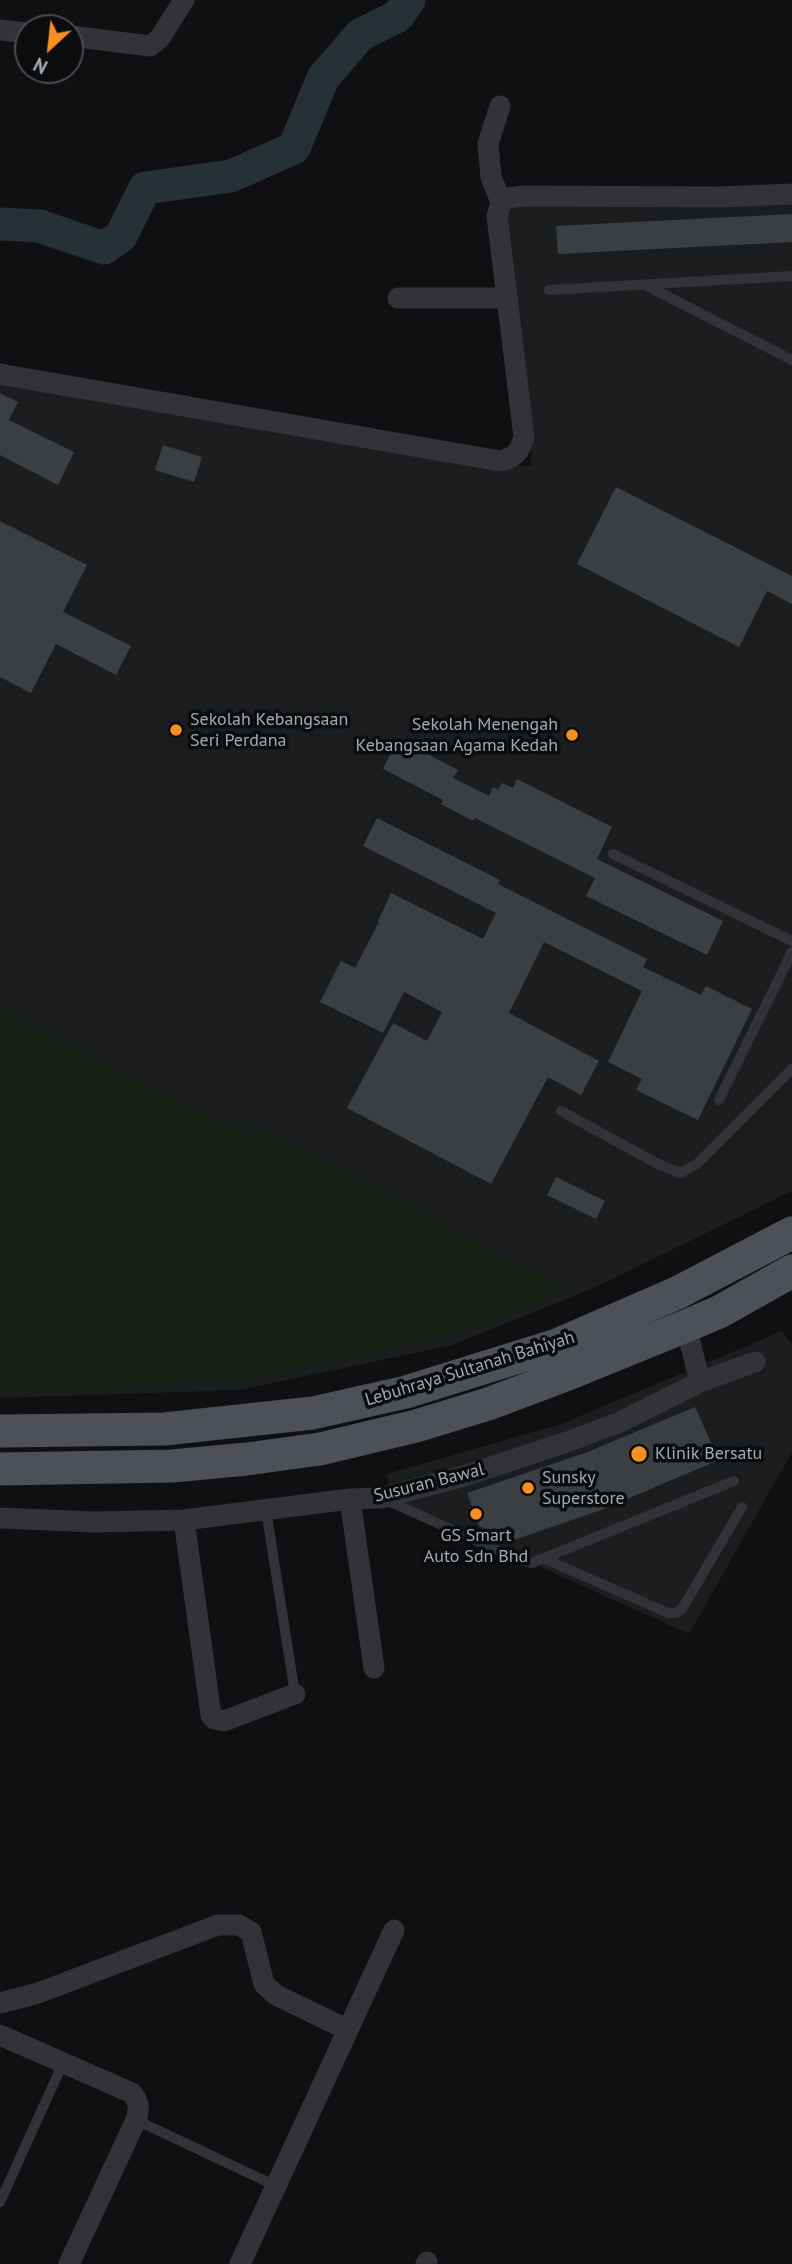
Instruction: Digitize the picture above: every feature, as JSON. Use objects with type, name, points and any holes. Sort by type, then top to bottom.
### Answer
[{"type":"main road","name":"Lebuhraya Sultanah Bahiyah","points":[[0,1431],[164,1429],[313,1413],[406,1392],[557,1345],[677,1293],[792,1233]]},
{"type":"main road","name":"Lebuhraya Sultanah Bahiyah","points":[[0,1469],[172,1466],[320,1449],[416,1426],[488,1404],[686,1326],[719,1312],[792,1271]]},
{"type":"street","points":[[84,38],[150,46],[160,38],[184,0]]},
{"type":"street","points":[[0,374],[500,461],[512,458],[521,448],[524,437],[498,216],[501,202],[491,177],[488,144],[500,106]]},
{"type":"street","points":[[501,202],[523,196],[719,197],[792,194]]},
{"type":"street","points":[[398,298],[507,298]]},
{"type":"street","points":[[686,1326],[700,1382]]},
{"type":"street","name":"Susuran Bawal","points":[[0,1518],[95,1522],[184,1520],[350,1499],[381,1498],[464,1476],[567,1442],[618,1423],[700,1382],[755,1362]]},
{"type":"street","points":[[350,1499],[374,1668]]},
{"type":"street","points":[[184,1520],[211,1715],[214,1719],[224,1721],[295,1695]]},
{"type":"street","points":[[0,2003],[38,1993],[218,1925],[239,1925],[251,1932],[264,1984],[276,1994],[348,2031]]},
{"type":"street","points":[[240,2264],[394,1930]]},
{"type":"street","points":[[0,2035],[132,2092],[138,2101],[136,2120],[69,2264]]},
{"type":"lane","points":[[549,290],[792,276]]},
{"type":"lane","points":[[645,284],[792,360]]},
{"type":"lane","points":[[613,854],[792,941]]},
{"type":"lane","points":[[719,1100],[792,952]]},
{"type":"lane","points":[[561,1111],[658,1164],[680,1173],[697,1164],[792,1069]]},
{"type":"lane","points":[[381,1498],[519,1560],[532,1563],[734,1481]]},
{"type":"lane","points":[[545,1559],[668,1613],[676,1614],[682,1609],[742,1507]]},
{"type":"lane","points":[[266,1510],[295,1695]]},
{"type":"lane","points":[[0,2202],[63,2063]]},
{"type":"lane","points":[[136,2120],[276,2186]]},
{"type":"shaded area","name":"Sekolah Menengah Kebangsaan Agama Kedah","points":[[792,190],[792,1191],[598,1286],[452,1345],[240,1390],[0,1398],[0,371],[426,457],[532,466],[503,203]]},
{"type":"shaded area","points":[[0,1009],[247,1133],[256,1125],[574,1291],[457,1335],[345,1362],[241,1382],[0,1393]]},
{"type":"shaded area","points":[[782,1331],[792,1344],[792,1452],[689,1634],[390,1499],[387,1474],[561,1424]]},
{"type":"building","points":[[792,214],[792,242],[558,254],[556,226]]},
{"type":"building","points":[[0,393],[18,402],[9,420],[74,452],[58,485],[0,455]]},
{"type":"building","points":[[163,445],[202,457],[194,482],[155,470]]},
{"type":"building","points":[[616,487],[792,576],[792,604],[767,591],[739,647],[577,564]]},
{"type":"building","points":[[0,521],[87,565],[63,612],[131,646],[116,675],[56,644],[31,693],[0,677]]},
{"type":"building","points":[[398,739],[458,770],[453,778],[489,796],[493,787],[498,790],[502,783],[513,788],[517,779],[612,827],[597,859],[723,921],[707,955],[586,896],[595,878],[475,818],[473,821],[441,804],[443,800],[383,769]]},
{"type":"building","points":[[377,818],[500,880],[498,884],[647,959],[643,967],[701,995],[706,986],[752,1009],[698,1120],[636,1090],[642,1079],[608,1062],[642,991],[544,942],[509,1013],[599,1061],[581,1095],[548,1077],[491,1184],[347,1108],[393,1023],[427,1041],[442,1012],[404,992],[383,1033],[320,1002],[341,961],[355,968],[391,893],[483,939],[496,913],[363,846]]},
{"type":"building","points":[[556,1177],[605,1201],[596,1219],[547,1195]]},
{"type":"building","points":[[695,1407],[719,1460],[601,1510],[511,1541],[479,1526],[467,1493],[585,1453]]},
{"type":"waterway","points":[[0,224],[39,226],[104,248],[121,236],[145,188],[231,176],[294,148],[323,78],[360,35],[398,16],[409,0]]},
{"type":"place","name":"Sekolah Kebangsaan Seri Perdana","points":[[176,730]]},
{"type":"place","name":"Sekolah Menengah Kebangsaan Agama Kedah","points":[[572,735]]},
{"type":"place","name":"Klinik Bersatu","points":[[639,1454]]},
{"type":"place","name":"Sunsky Superstore","points":[[528,1488]]},
{"type":"place","name":"GS Smart Auto Sdn Bhd","points":[[476,1514]]}]
